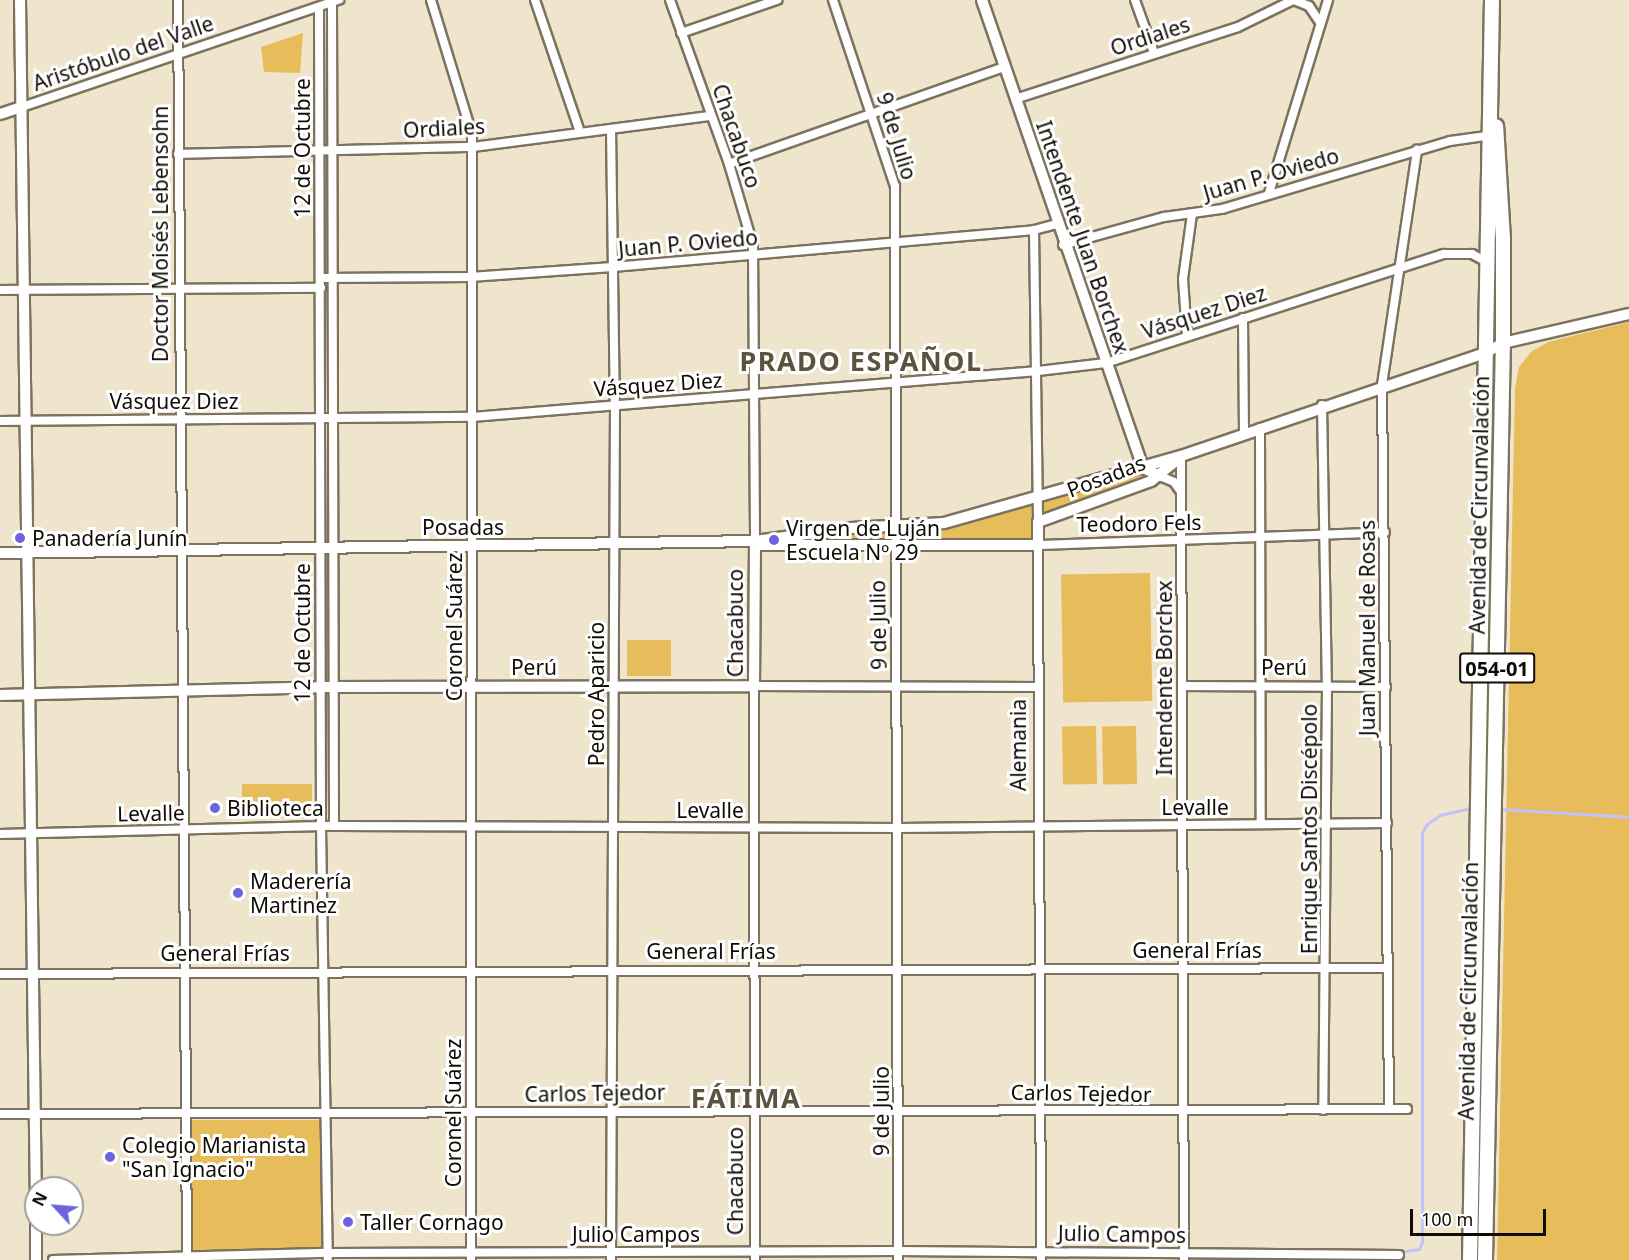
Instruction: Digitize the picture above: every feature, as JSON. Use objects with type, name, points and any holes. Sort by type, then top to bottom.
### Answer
[{"type":"highway","name":"Avenida de Circunvalación","points":[[1470,1260],[1492,0]]},
{"type":"highway","name":"Avenida de Circunvalación","points":[[1485,1260],[1503,343],[1503,239],[1491,76]]},
{"type":"main road","points":[[20,0],[30,553],[36,1176]]},
{"type":"main road","name":"Intendente Juan Borchex","points":[[982,0],[1056,224],[1143,468]]},
{"type":"main road","points":[[0,114],[22,107]]},
{"type":"main road","name":"Posadas","points":[[755,543],[894,525],[961,520],[1181,456],[1322,405],[1485,353],[1503,343],[1629,314]]},
{"type":"main road","name":"Posadas","points":[[1038,522],[1160,476],[1181,456]]},
{"type":"main road","points":[[1143,468],[1160,476]]},
{"type":"main road","name":"Alemania","points":[[1038,522],[1038,545]]},
{"type":"main road","name":"Chacabuco","points":[[754,686],[755,543]]},
{"type":"main road","name":"Posadas","points":[[0,553],[333,547],[895,544]]},
{"type":"main road","name":"Teodoro Fels","points":[[895,544],[1038,545]]},
{"type":"main road","name":"Perú","points":[[0,695],[321,687],[754,686]]},
{"type":"main road","points":[[36,1236],[36,1260]]},
{"type":"street","name":"Doctor Moisés Lebensohn","points":[[178,0],[178,289],[187,1258]]},
{"type":"street","name":"Coronel Suárez","points":[[430,0],[471,122],[472,147],[470,277],[472,417],[471,1256]]},
{"type":"street","points":[[535,0],[580,132]]},
{"type":"street","name":"Chacabuco","points":[[670,0],[709,116],[729,164],[753,256],[755,543]]},
{"type":"street","points":[[681,33],[777,0]]},
{"type":"street","name":"9 de Julio","points":[[833,0],[895,186],[898,241],[894,382],[896,686],[900,828],[898,1260]]},
{"type":"street","points":[[1135,0],[1154,53]]},
{"type":"street","points":[[1276,10],[1279,0]]},
{"type":"street","name":"Ordiales","points":[[1015,99],[1257,20],[1294,0]]},
{"type":"street","points":[[1294,0],[1309,6],[1319,21]]},
{"type":"street","points":[[1269,193],[1319,21],[1328,0]]},
{"type":"street","name":"Aristóbulo del Valle","points":[[22,107],[336,1]]},
{"type":"street","name":"12 de Octubre","points":[[334,826],[333,150],[336,1]]},
{"type":"street","name":"12 de Octubre","points":[[319,7],[321,826],[328,1257]]},
{"type":"street","points":[[729,164],[1005,68]]},
{"type":"street","name":"Ordiales","points":[[178,154],[472,147],[709,116]]},
{"type":"street","name":"Pedro Aparicio","points":[[611,129],[615,405],[615,686],[609,1110],[611,1256]]},
{"type":"street","name":"Juan P. Oviedo","points":[[1063,244],[1145,221],[1234,206],[1269,193],[1416,150],[1488,136]]},
{"type":"street","name":"Juan Manuel de Rosas","points":[[1389,1109],[1382,385],[1397,267],[1416,150]]},
{"type":"street","points":[[1187,336],[1183,279],[1192,214]]},
{"type":"street","name":"Juan P. Oviedo","points":[[321,278],[470,277],[613,267],[1034,230],[1056,224]]},
{"type":"street","name":"Alemania","points":[[1034,230],[1038,371],[1038,522]]},
{"type":"street","name":"Vásquez Diez","points":[[0,420],[472,417],[1038,371],[1106,363],[1397,267],[1460,252],[1487,262]]},
{"type":"street","points":[[0,290],[321,288]]},
{"type":"street","points":[[1243,318],[1245,433]]},
{"type":"street","name":"Enrique Santos Discépolo","points":[[1322,405],[1328,686],[1323,1110]]},
{"type":"street","points":[[1260,428],[1261,824]]},
{"type":"street","name":"Intendente Borchex","points":[[1181,456],[1184,1256]]},
{"type":"street","points":[[1160,476],[1174,482],[1181,492]]},
{"type":"street","name":"Teodoro Fels","points":[[1038,545],[1182,542],[1324,533],[1385,532]]},
{"type":"street","name":"Alemania","points":[[1038,545],[1038,827],[1042,968],[1041,1256]]},
{"type":"street","name":"Chacabuco","points":[[754,686],[755,1256]]},
{"type":"street","name":"Perú","points":[[754,686],[1037,687]]},
{"type":"street","name":"Perú","points":[[1182,686],[1386,687]]},
{"type":"street","name":"Levalle","points":[[0,834],[321,826],[900,828],[1387,823]]},
{"type":"street","name":"General Frías","points":[[0,974],[471,969],[1388,968]]},
{"type":"street","name":"Carlos Tejedor","points":[[0,1114],[471,1113],[899,1108],[1184,1112],[1407,1109]]},
{"type":"street","name":"Julio Campos","points":[[53,1260],[755,1256],[898,1251],[1041,1256],[1399,1255]]},
{"type":"shaded area","points":[[303,33],[300,73],[264,72],[261,47]]},
{"type":"shaded area","points":[[1629,322],[1629,1260],[1497,1260],[1515,388],[1519,367],[1531,352],[1548,342]]},
{"type":"shaded area","points":[[1143,468],[1160,476],[1039,522],[1038,545],[780,545],[780,538],[961,520]]},
{"type":"shaded area","points":[[1150,573],[1152,701],[1063,703],[1061,575]]},
{"type":"shaded area","points":[[627,640],[671,640],[671,676],[627,676]]},
{"type":"shaded area","points":[[1096,726],[1097,784],[1063,785],[1062,727]]},
{"type":"shaded area","points":[[1136,726],[1137,784],[1103,785],[1102,727]]},
{"type":"shaded area","points":[[242,784],[312,784],[312,818],[242,818]]},
{"type":"shaded area","points":[[190,1120],[322,1120],[322,1250],[190,1250]]},
{"type":"waterway","points":[[1406,1251],[1419,1249],[1422,1242],[1422,833],[1426,825],[1440,815],[1466,809]]},
{"type":"waterway","points":[[1500,809],[1629,817]]},
{"type":"place","name":"Panadería Junín","points":[[20,538]]},
{"type":"place","name":"Virgen de Luján Escuela Nº 29","points":[[774,540]]},
{"type":"place","name":"Biblioteca","points":[[215,808]]},
{"type":"place","name":"Maderería Martinez","points":[[238,893]]},
{"type":"place","name":"Colegio Marianista \"San Ignacio\"","points":[[110,1157]]},
{"type":"place","name":"Taller Cornago","points":[[348,1222]]},
{"type":"district","name":"PRADO ESPAÑOL","points":[[861,361]]},
{"type":"district","name":"FÁTIMA","points":[[746,1098]]}]
